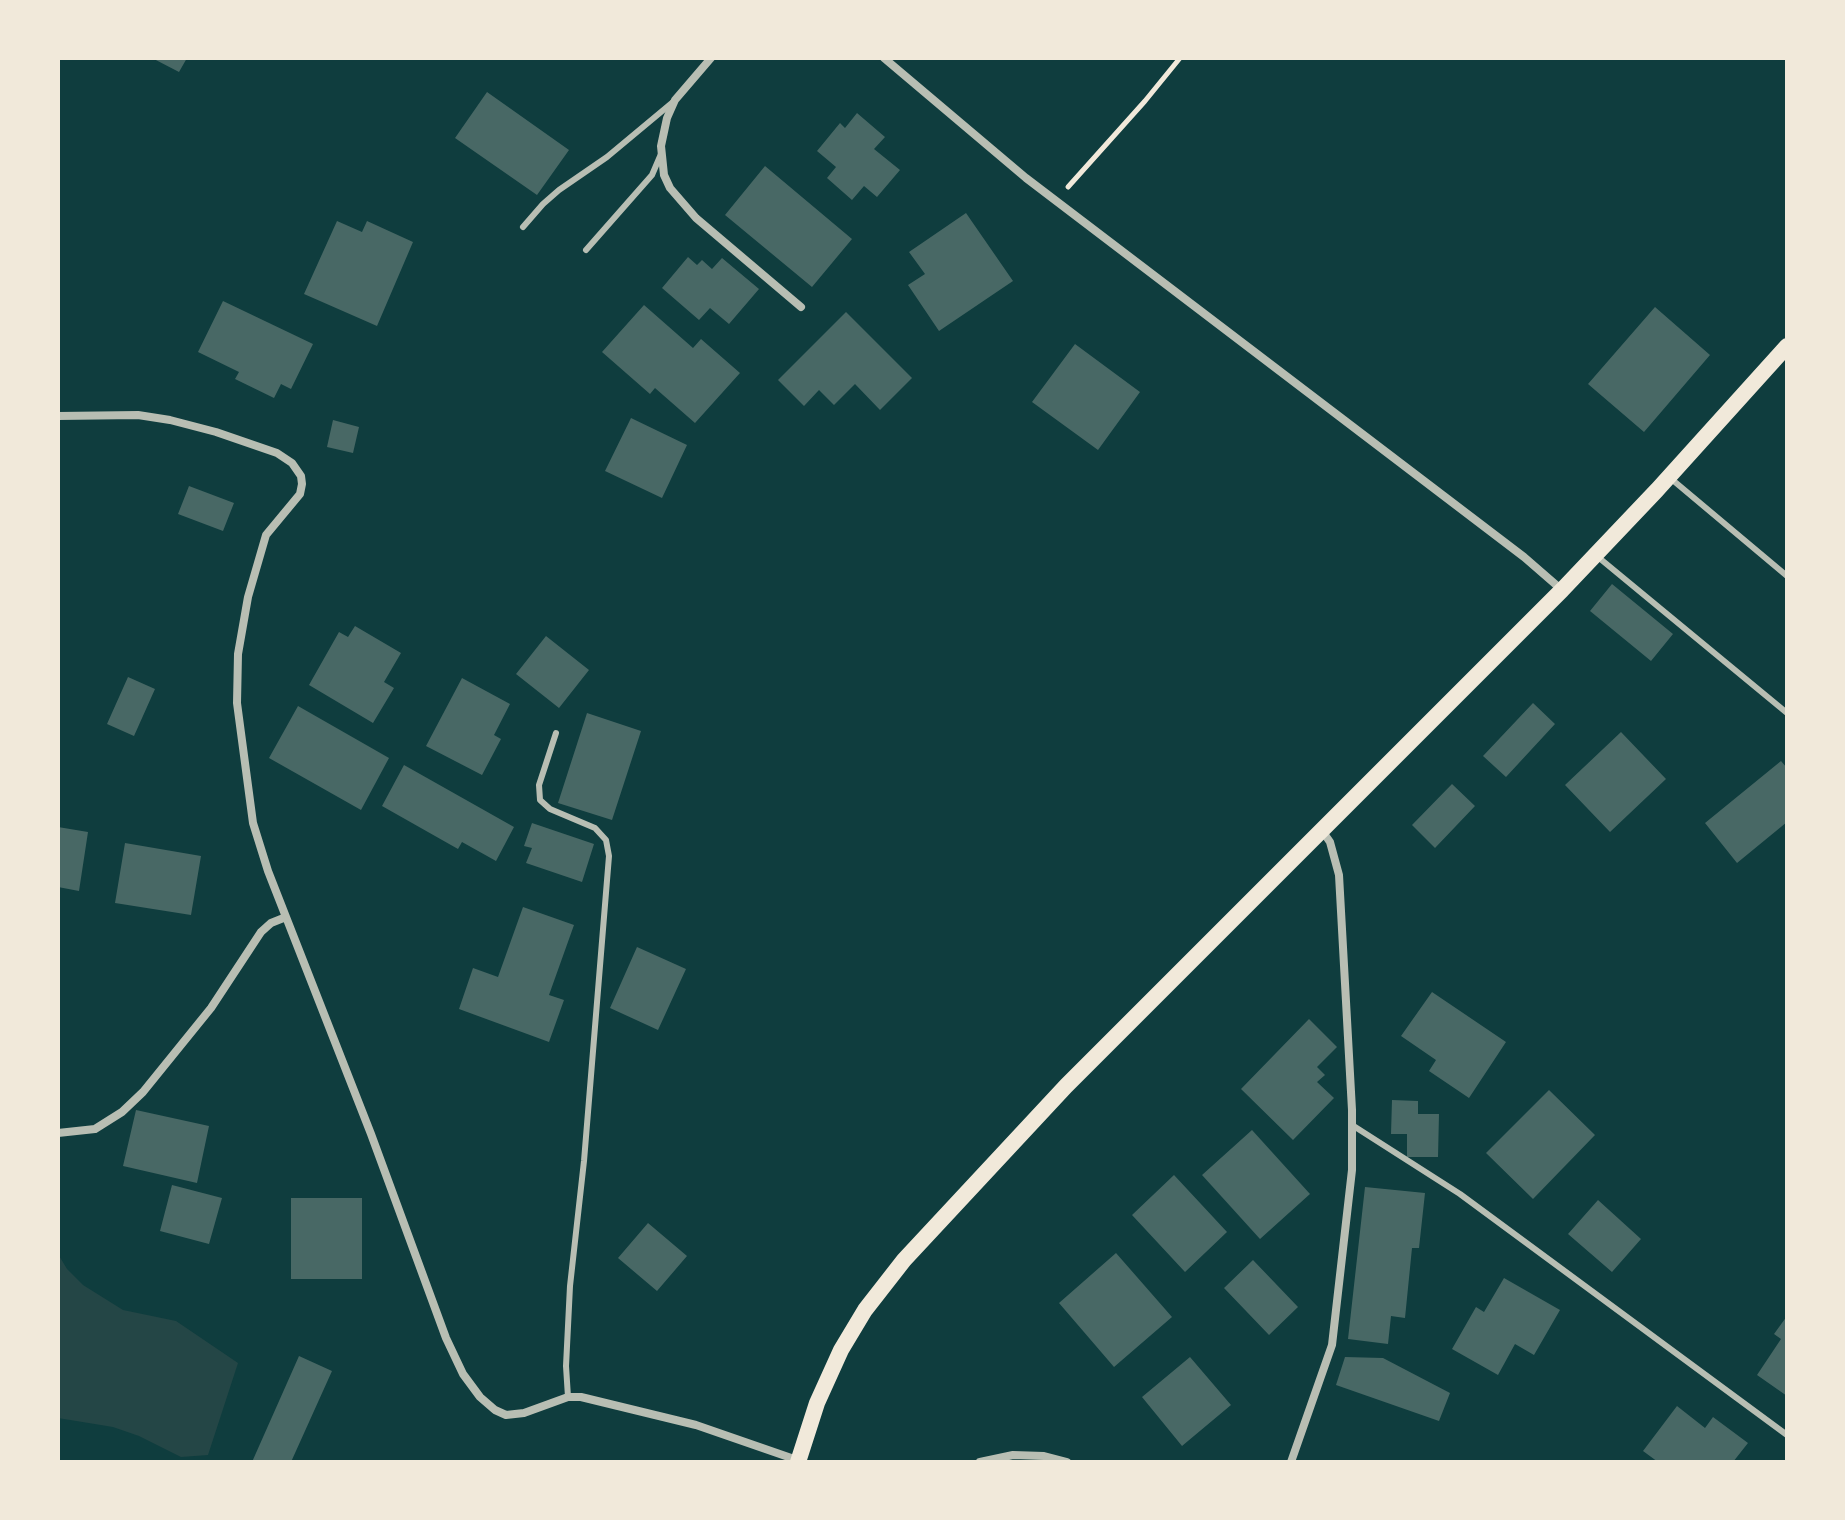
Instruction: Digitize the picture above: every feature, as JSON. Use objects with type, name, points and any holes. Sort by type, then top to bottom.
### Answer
[{"type":"main road","points":[[800,1462],[817,1403],[841,1350],[865,1310],[904,1260],[1066,1086],[1562,590],[1787,346]]},
{"type":"street","points":[[711,58],[675,100],[665,127],[661,154],[666,182],[696,218],[801,307]]},
{"type":"street","points":[[884,58],[1056,200],[1512,547],[1562,590]]},
{"type":"street","points":[[58,416],[138,415],[170,420],[277,453],[292,463],[301,476],[300,494],[266,535],[248,597],[238,654],[237,703],[253,823],[446,1338],[463,1374],[480,1397],[506,1415],[524,1413],[568,1397],[581,1397],[696,1425],[800,1462]]},
{"type":"street","points":[[1291,1462],[1328,1360],[1335,1330],[1351,1182],[1352,1125],[1339,875],[1330,842],[1323,832]]},
{"type":"street","points":[[58,1133],[81,1133],[95,1129],[122,1112],[143,1092],[211,1008],[261,932],[271,923],[286,917]]},
{"type":"street","points":[[980,1462],[1013,1455],[1044,1456],[1067,1462]]},
{"type":"lane","points":[[523,227],[559,190],[607,157],[675,100]]},
{"type":"lane","points":[[586,250],[652,175],[661,154]]},
{"type":"lane","points":[[1669,477],[1787,576]]},
{"type":"lane","points":[[1596,554],[1787,713]]},
{"type":"lane","points":[[556,733],[539,785],[540,800],[550,809],[595,828],[606,840],[609,856],[584,1161],[570,1286],[566,1366],[568,1397]]},
{"type":"lane","points":[[1352,1125],[1472,1202],[1787,1435]]},
{"type":"path","points":[[1056,200],[1180,58]]},
{"type":"shaded area","points":[[58,1254],[67,1269],[83,1285],[123,1310],[176,1321],[238,1363],[208,1455],[181,1457],[113,1427],[58,1418]]},
{"type":"building","points":[[152,58],[187,58],[179,72]]},
{"type":"building","points":[[487,92],[569,150],[537,195],[455,138]]},
{"type":"building","points":[[857,113],[885,137],[874,149],[900,170],[877,197],[864,186],[852,200],[827,178],[836,167],[817,151],[840,123],[845,128]]},
{"type":"building","points":[[765,166],[852,239],[812,287],[725,215]]},
{"type":"building","points":[[966,213],[1013,281],[939,331],[908,285],[925,274],[909,252]]},
{"type":"building","points":[[337,221],[362,232],[367,221],[413,242],[377,326],[304,294]]},
{"type":"building","points":[[688,257],[697,265],[702,260],[712,269],[722,258],[759,289],[729,324],[710,308],[699,320],[662,288]]},
{"type":"building","points":[[223,301],[313,344],[291,389],[281,384],[274,398],[235,379],[239,372],[198,352]]},
{"type":"building","points":[[644,305],[693,348],[701,339],[740,373],[695,423],[655,388],[650,394],[602,352]]},
{"type":"building","points":[[1655,307],[1710,355],[1644,432],[1588,384]]},
{"type":"building","points":[[846,312],[912,378],[880,410],[855,384],[834,405],[819,390],[804,406],[778,380]]},
{"type":"building","points":[[1075,344],[1140,392],[1098,450],[1032,402]]},
{"type":"building","points":[[631,418],[687,445],[662,498],[605,471]]},
{"type":"building","points":[[333,420],[359,427],[353,453],[327,447]]},
{"type":"building","points":[[189,486],[234,503],[223,531],[178,514]]},
{"type":"building","points":[[1612,584],[1673,634],[1651,661],[1590,611]]},
{"type":"building","points":[[355,626],[401,653],[384,682],[394,688],[373,723],[309,685],[339,632],[348,637]]},
{"type":"building","points":[[546,636],[589,670],[559,708],[516,674]]},
{"type":"building","points":[[128,677],[155,689],[134,736],[107,724]]},
{"type":"building","points":[[462,678],[510,704],[494,735],[501,739],[482,775],[426,746]]},
{"type":"building","points":[[1533,703],[1555,724],[1506,777],[1483,756]]},
{"type":"building","points":[[298,706],[389,758],[361,810],[269,758]]},
{"type":"building","points":[[587,713],[641,731],[612,820],[558,803]]},
{"type":"building","points":[[1621,732],[1666,779],[1610,832],[1565,785]]},
{"type":"building","points":[[1781,761],[1787,768],[1787,822],[1737,863],[1705,823]]},
{"type":"building","points":[[404,765],[514,827],[496,861],[462,842],[458,849],[382,806]]},
{"type":"building","points":[[1452,784],[1475,806],[1435,848],[1412,825]]},
{"type":"building","points":[[532,823],[594,844],[582,882],[526,863],[532,848],[524,846]]},
{"type":"building","points":[[58,827],[88,832],[79,891],[58,887]]},
{"type":"building","points":[[125,843],[201,856],[191,915],[115,903]]},
{"type":"building","points":[[523,907],[574,925],[549,995],[564,1000],[549,1042],[459,1009],[473,968],[498,977]]},
{"type":"building","points":[[637,947],[686,969],[658,1030],[610,1008]]},
{"type":"building","points":[[1432,992],[1506,1042],[1469,1098],[1429,1071],[1436,1060],[1401,1036]]},
{"type":"building","points":[[1309,1019],[1337,1047],[1317,1067],[1325,1075],[1317,1082],[1334,1098],[1293,1140],[1241,1089]]},
{"type":"building","points":[[1549,1090],[1595,1135],[1533,1199],[1486,1153]]},
{"type":"building","points":[[1392,1100],[1418,1101],[1418,1114],[1439,1114],[1438,1157],[1407,1157],[1407,1134],[1391,1134]]},
{"type":"building","points":[[136,1110],[209,1126],[197,1183],[123,1166]]},
{"type":"building","points":[[1252,1130],[1310,1194],[1260,1239],[1202,1175]]},
{"type":"building","points":[[1174,1175],[1227,1232],[1185,1272],[1132,1215]]},
{"type":"building","points":[[172,1185],[222,1198],[209,1244],[160,1231]]},
{"type":"building","points":[[1365,1187],[1425,1193],[1419,1248],[1412,1248],[1405,1318],[1391,1316],[1388,1344],[1348,1339]]},
{"type":"building","points":[[291,1198],[362,1198],[362,1279],[291,1279]]},
{"type":"building","points":[[1598,1200],[1641,1239],[1612,1272],[1568,1234]]},
{"type":"building","points":[[648,1223],[687,1256],[657,1291],[618,1258]]},
{"type":"building","points":[[1116,1253],[1172,1317],[1114,1367],[1059,1303]]},
{"type":"building","points":[[1253,1260],[1298,1307],[1269,1335],[1224,1288]]},
{"type":"building","points":[[1504,1278],[1560,1310],[1534,1355],[1515,1344],[1498,1375],[1452,1349],[1476,1307],[1484,1312]]},
{"type":"building","points":[[1787,1316],[1787,1396],[1757,1375],[1781,1339],[1774,1334]]},
{"type":"building","points":[[299,1356],[332,1371],[291,1462],[252,1462]]},
{"type":"building","points":[[1190,1357],[1231,1405],[1182,1446],[1142,1397]]},
{"type":"building","points":[[1345,1357],[1383,1358],[1450,1393],[1439,1421],[1336,1385]]},
{"type":"building","points":[[1677,1406],[1705,1428],[1713,1417],[1748,1443],[1733,1462],[1658,1462],[1643,1451]]}]
